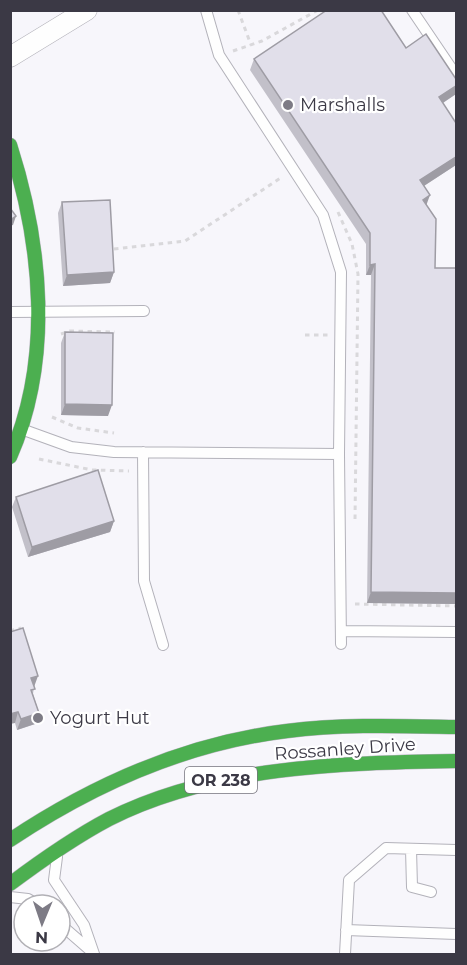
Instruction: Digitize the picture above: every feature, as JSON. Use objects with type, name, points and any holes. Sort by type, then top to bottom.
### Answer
[{"type":"main road","points":[[10,145],[27,198],[34,240],[37,314],[35,370],[30,410],[10,457]]},
{"type":"main road","name":"Rossanley Drive","points":[[16,837],[88,792],[134,771],[236,739],[324,729],[456,727]]},
{"type":"main road","name":"Rossanley Drive","points":[[10,884],[59,848],[133,810],[176,792],[223,780],[320,765],[368,761],[456,761]]},
{"type":"street","points":[[10,57],[87,10]]},
{"type":"lane","points":[[206,10],[219,55],[323,215],[341,272],[339,454],[341,644]]},
{"type":"lane","points":[[412,10],[456,75]]},
{"type":"lane","points":[[10,312],[37,314],[144,310]]},
{"type":"lane","points":[[23,430],[71,447],[143,452],[339,454]]},
{"type":"lane","points":[[143,452],[144,581],[163,645]]},
{"type":"lane","points":[[341,631],[456,632]]},
{"type":"lane","points":[[59,848],[54,868],[54,880],[84,925],[94,953]]},
{"type":"lane","points":[[345,954],[349,880],[386,848],[456,850]]},
{"type":"lane","points":[[411,849],[412,887],[431,892]]},
{"type":"lane","points":[[346,930],[456,934]]},
{"type":"lane","points":[[72,934],[94,953]]},
{"type":"path","points":[[238,10],[251,45]]},
{"type":"path","points":[[114,249],[185,241],[293,169]]},
{"type":"path","points":[[61,334],[70,331],[115,332]]},
{"type":"path","points":[[52,417],[78,428],[114,433]]},
{"type":"path","points":[[10,631],[21,628]]},
{"type":"building","points":[[327,10],[381,10],[406,48],[426,34],[456,79],[456,86],[439,97],[456,123],[456,157],[420,180],[430,195],[423,200],[436,219],[435,268],[456,268],[456,593],[371,592],[375,264],[370,265],[370,233],[254,59]]},
{"type":"building","points":[[110,200],[114,272],[67,275],[62,202]]},
{"type":"building","points":[[10,208],[16,216],[10,220]]},
{"type":"building","points":[[65,332],[113,333],[112,405],[65,404]]},
{"type":"building","points":[[98,470],[114,521],[32,547],[16,497]]},
{"type":"building","points":[[23,628],[38,676],[31,678],[35,689],[31,690],[39,713],[21,719],[18,712],[10,714],[10,632]]},
{"type":"traffic: fast","points":[[10,145],[30,222],[38,302],[33,381],[24,420],[10,457]]},
{"type":"traffic: fast","points":[[10,840],[108,784],[142,769],[213,745],[287,731],[329,727],[456,727]]},
{"type":"traffic: fast","points":[[10,884],[58,850],[109,819],[149,801],[191,788],[234,778],[323,766],[456,761]]},
{"type":"place","name":"Marshalls","points":[[288,105]]},
{"type":"place","name":"Yogurt Hut","points":[[38,718]]}]
